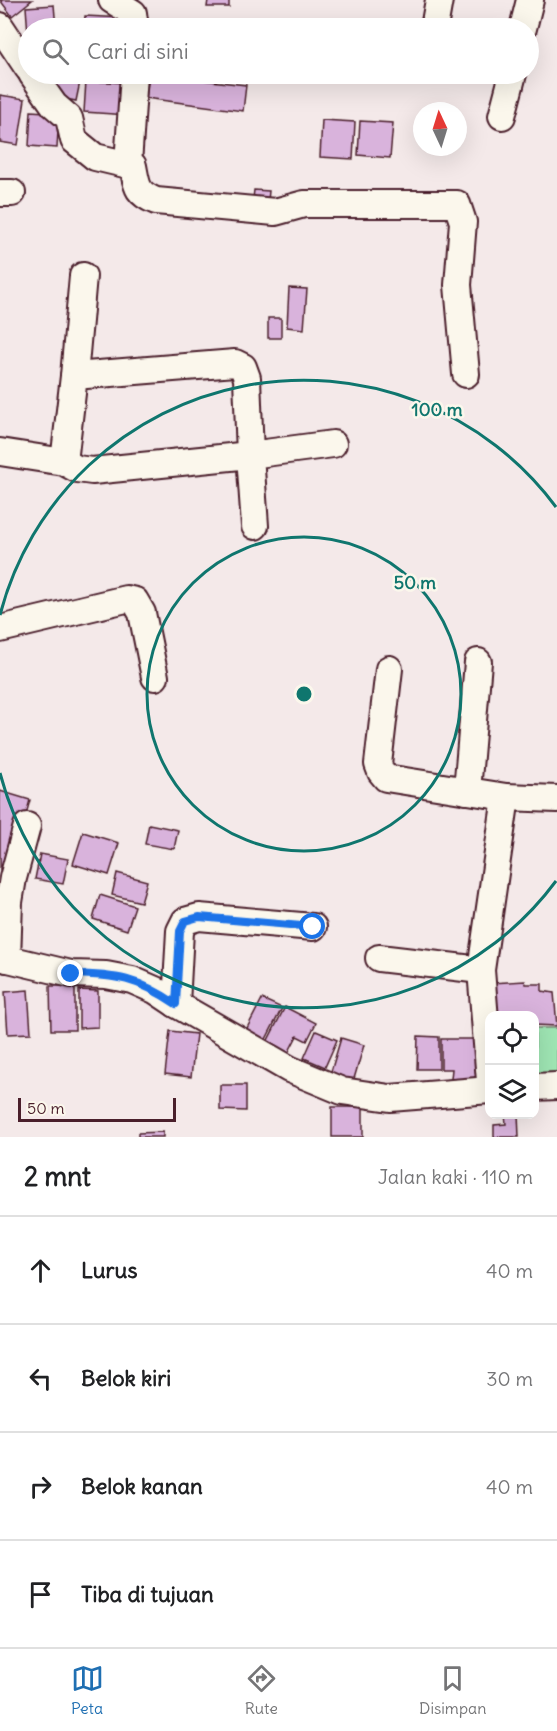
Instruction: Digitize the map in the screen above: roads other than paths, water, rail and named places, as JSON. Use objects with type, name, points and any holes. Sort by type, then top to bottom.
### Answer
[{"type":"street","points":[[112,0],[133,13],[134,18]]},
{"type":"street","points":[[436,18],[439,0]]},
{"type":"street","points":[[526,18],[530,0]]},
{"type":"street","points":[[0,26],[18,53]]},
{"type":"street","points":[[39,84],[54,105],[69,118],[74,140],[95,157],[133,166],[137,187],[143,196],[156,201],[275,213],[304,204],[458,204],[463,222],[458,285],[466,374]]},
{"type":"street","points":[[128,164],[134,84]]},
{"type":"street","points":[[502,116],[510,84]]},
{"type":"street","points":[[64,462],[83,276]]},
{"type":"street","points":[[74,376],[236,363],[243,367],[247,378],[255,526]]},
{"type":"street","points":[[0,452],[64,462],[77,469],[92,471],[333,444]]},
{"type":"street","points":[[0,629],[126,599],[135,602],[142,613],[155,677]]},
{"type":"street","points":[[466,791],[478,662]]},
{"type":"street","points":[[389,669],[378,764],[386,778],[506,797],[557,799]]},
{"type":"street","points":[[488,1065],[481,970],[506,797]]},
{"type":"street","points":[[27,826],[13,878],[4,958],[71,974],[106,975],[132,980],[155,990],[289,1069],[342,1091],[390,1098],[485,1090]]},
{"type":"street","points":[[176,1004],[180,931],[185,921],[199,917],[313,927]]},
{"type":"street","points":[[379,958],[481,970]]},
{"type":"street","points":[[539,1087],[557,1086]]}]
